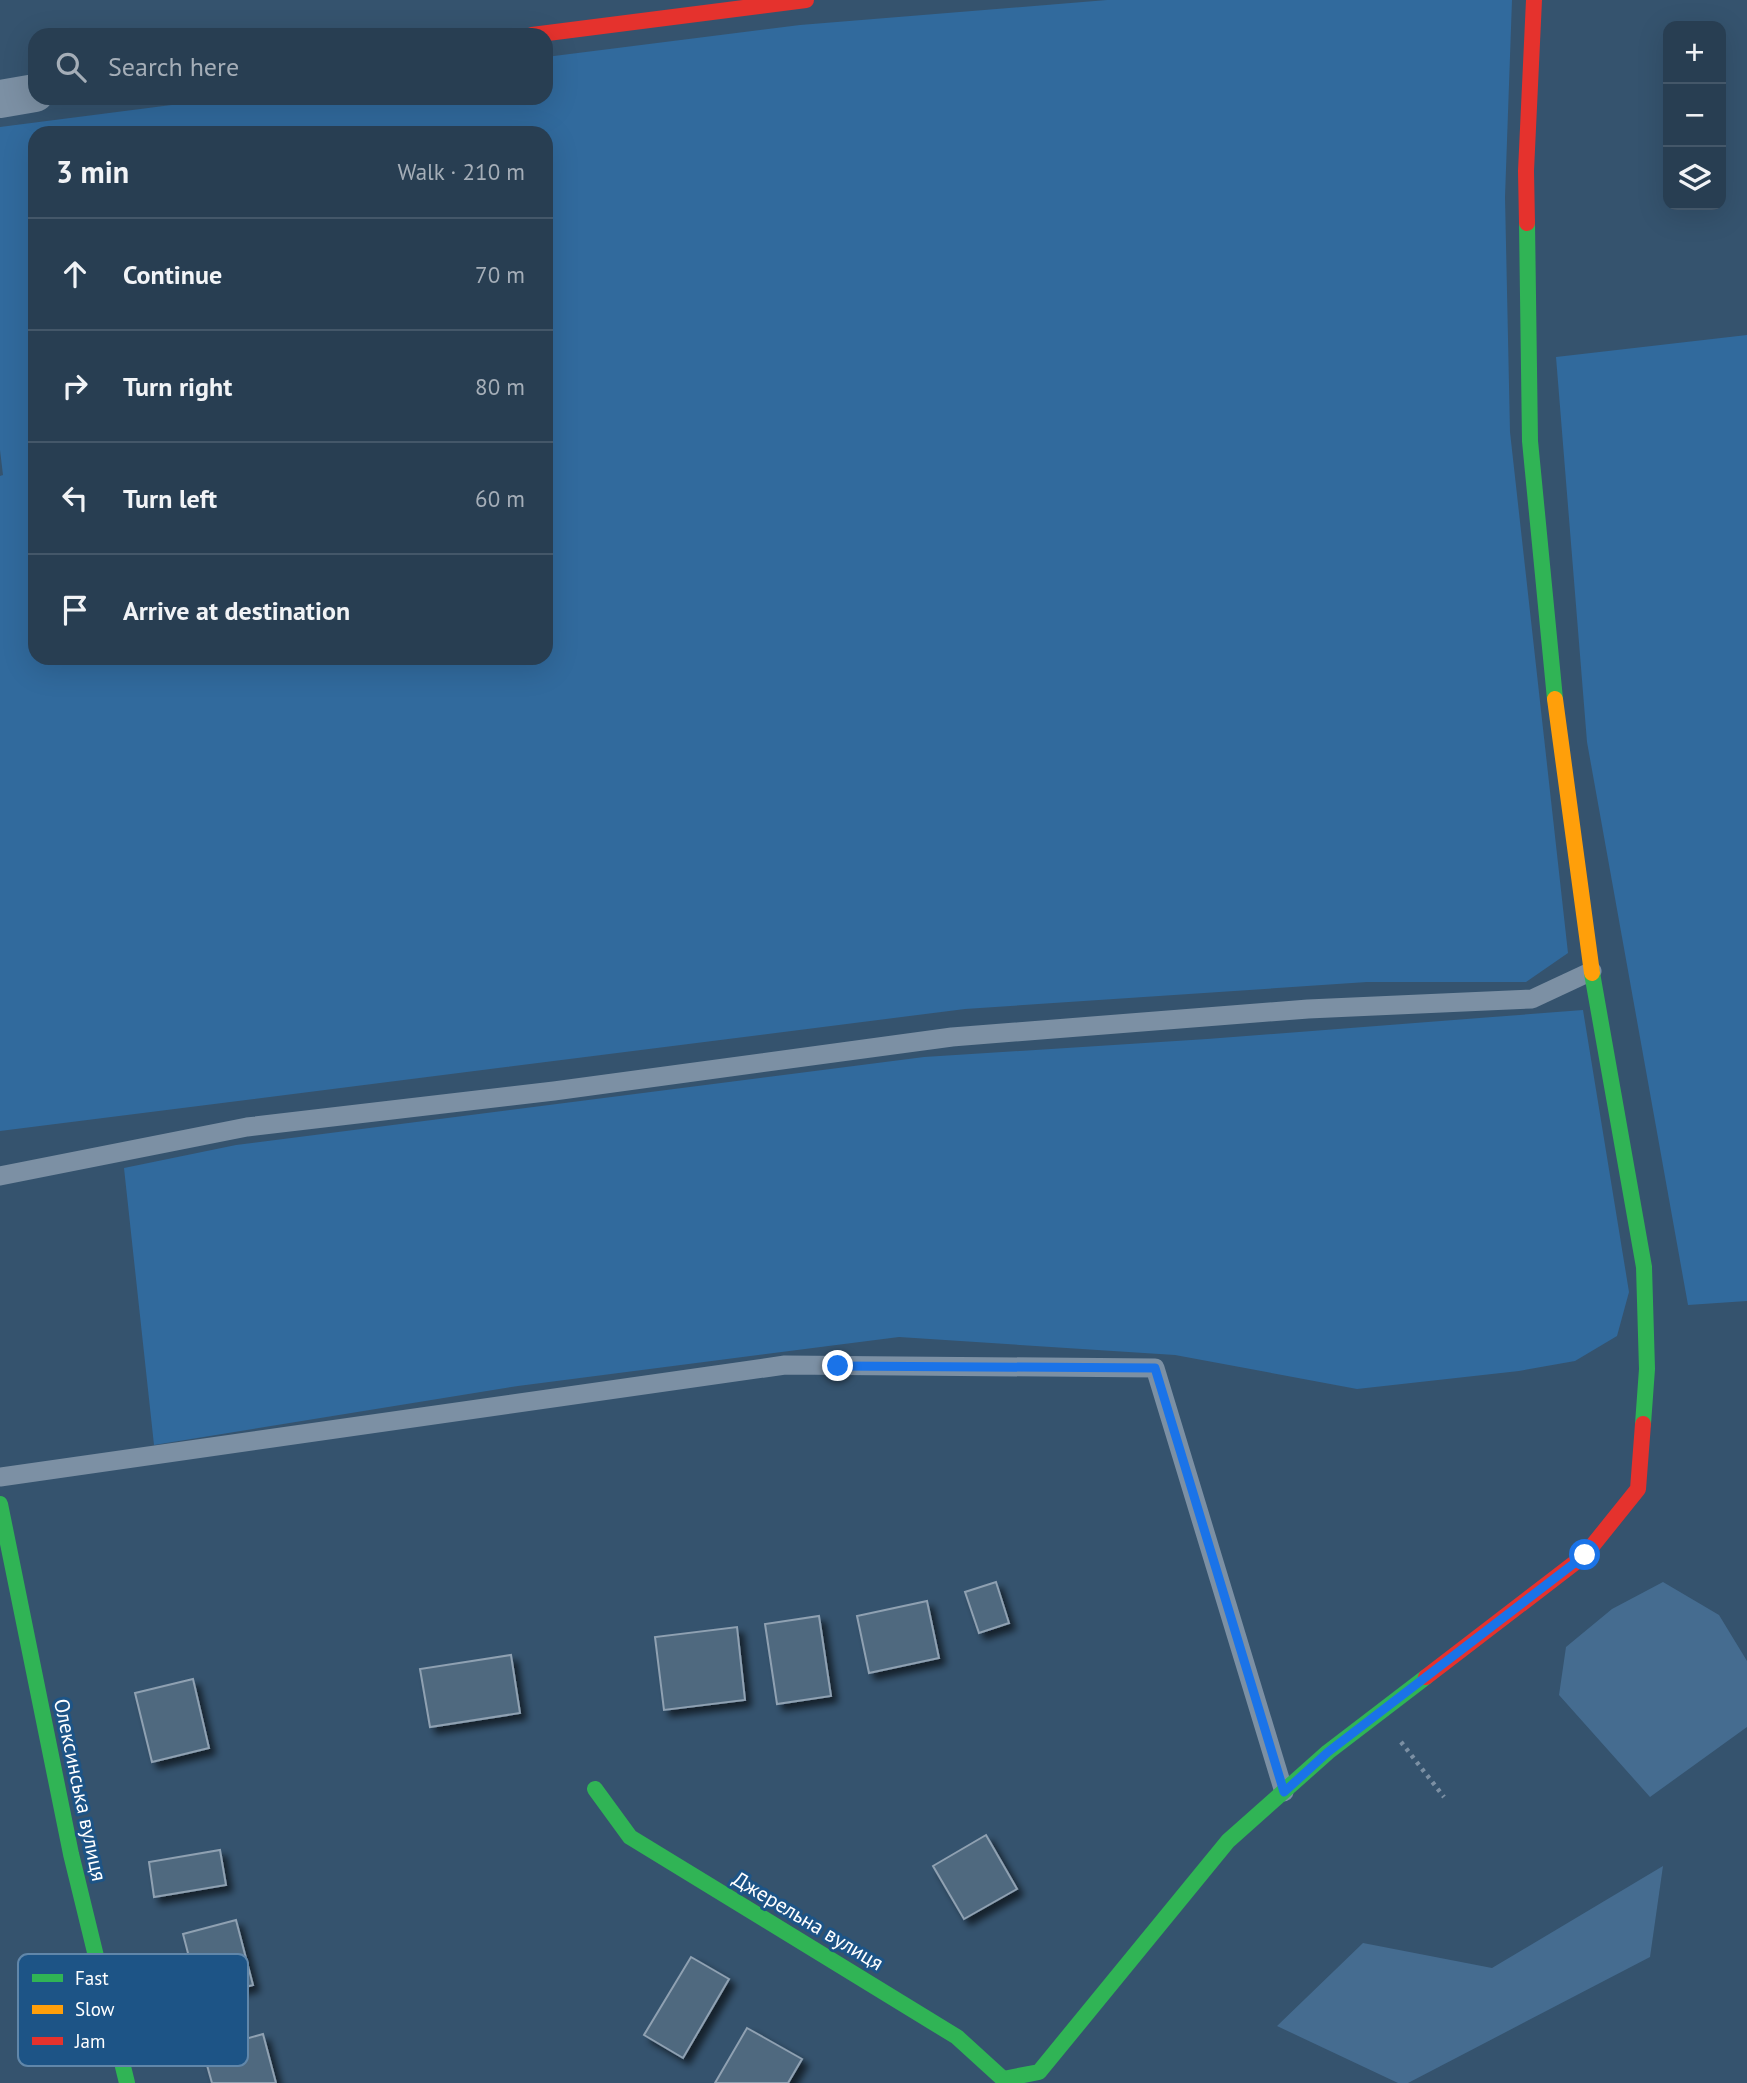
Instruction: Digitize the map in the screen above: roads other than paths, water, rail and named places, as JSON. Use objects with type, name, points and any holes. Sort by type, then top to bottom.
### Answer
[{"type":"street","points":[[553,32],[806,0]]},
{"type":"street","points":[[1002,2081],[1039,2072],[1228,1841],[1328,1752],[1585,1555],[1637,1489],[1647,1369],[1644,1267],[1592,971],[1558,729],[1530,441],[1526,172],[1534,0]]},
{"type":"street","points":[[0,99],[28,94]]},
{"type":"street","name":"Олексинська вулиця","points":[[0,1504],[71,1854],[95,1954]]},
{"type":"street","name":"Джерельна вулиця","points":[[595,1788],[630,1837],[957,2037],[1002,2081]]},
{"type":"street","name":"Олексинська вулиця","points":[[123,2066],[127,2083]]},
{"type":"lane","points":[[0,1176],[247,1127],[554,1091],[952,1037],[1308,1009],[1532,999],[1592,971]]},
{"type":"lane","points":[[0,1477],[785,1365],[1155,1368],[1284,1792]]}]
